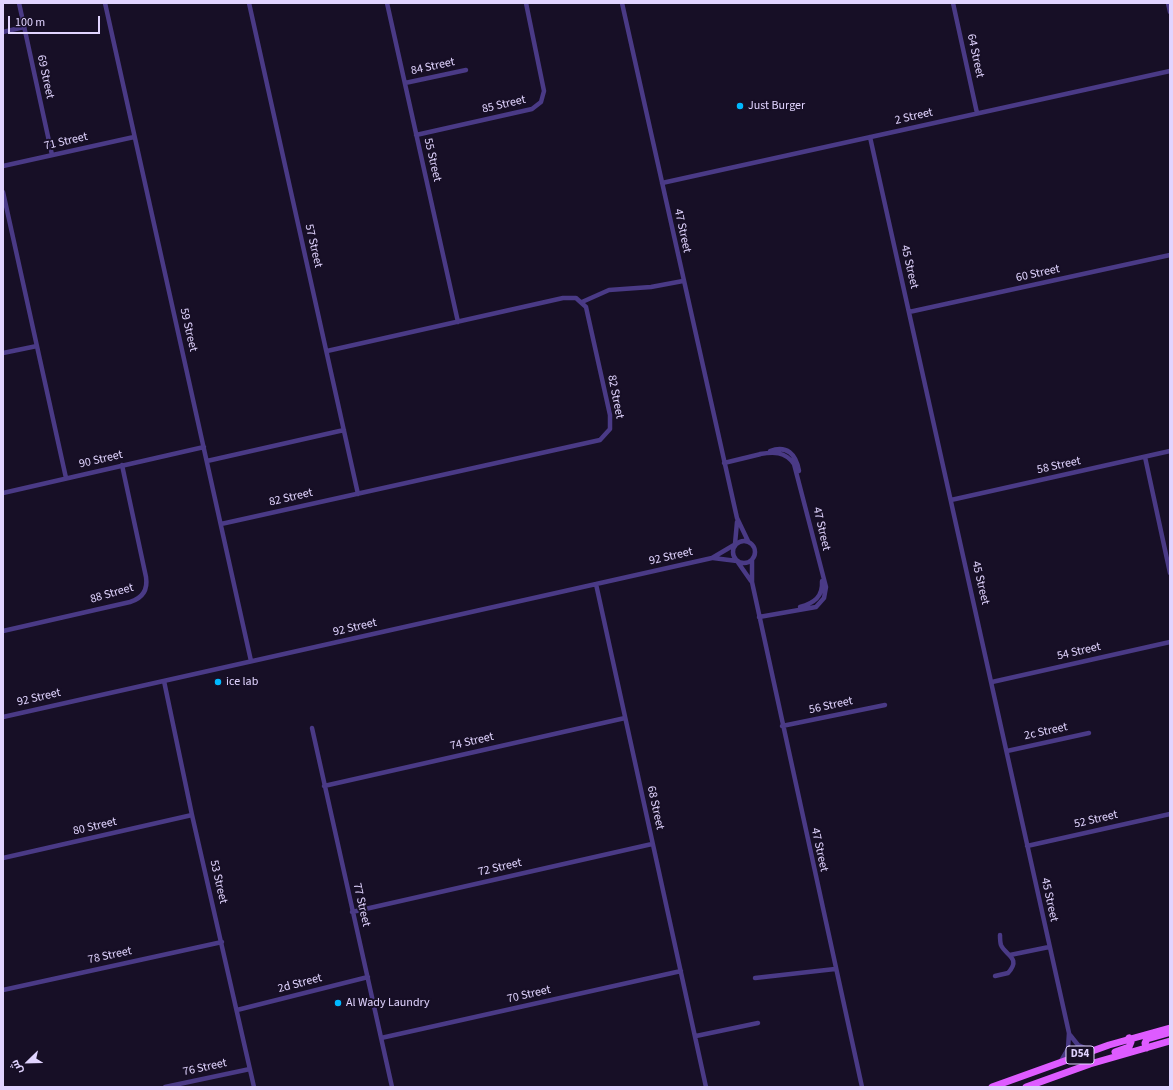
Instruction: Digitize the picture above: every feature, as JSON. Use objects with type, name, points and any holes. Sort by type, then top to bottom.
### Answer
[{"type":"main road","name":"D54","points":[[992,1087],[1129,1038],[1170,1028]]},
{"type":"main road","points":[[1146,1048],[1145,1043],[1147,1039],[1170,1032]]},
{"type":"main road","points":[[1090,1064],[1106,1055],[1129,1047],[1131,1042],[1129,1038]]},
{"type":"main road","name":"D54","points":[[1026,1087],[1090,1064],[1170,1041]]},
{"type":"street","name":"69 Street","points":[[19,3],[52,155]]},
{"type":"street","name":"59 Street","points":[[105,3],[251,661]]},
{"type":"street","name":"57 Street","points":[[249,3],[358,494]]},
{"type":"street","name":"55 Street","points":[[387,3],[458,322]]},
{"type":"street","name":"85 Street","points":[[416,136],[532,109],[541,102],[544,92],[526,3]]},
{"type":"street","name":"47 Street","points":[[622,3],[724,463],[737,518],[748,541]]},
{"type":"street","name":"64 Street","points":[[953,3],[977,114]]},
{"type":"street","points":[[1168,3],[1170,12]]},
{"type":"street","points":[[3,32],[24,27]]},
{"type":"street","name":"84 Street","points":[[405,83],[466,70]]},
{"type":"street","name":"2 Street","points":[[662,183],[1170,71]]},
{"type":"street","name":"71 Street","points":[[3,166],[134,137]]},
{"type":"street","name":"45 Street","points":[[870,137],[1069,1033],[1068,1048],[1060,1062]]},
{"type":"street","points":[[3,192],[66,478]]},
{"type":"street","name":"60 Street","points":[[909,312],[1170,255]]},
{"type":"street","points":[[327,351],[569,297],[582,302],[609,290],[652,287],[683,281]]},
{"type":"street","name":"82 Street","points":[[221,524],[600,440],[606,435],[611,422],[586,307],[582,302]]},
{"type":"street","points":[[3,353],[37,346]]},
{"type":"street","points":[[207,461],[344,430]]},
{"type":"street","name":"90 Street","points":[[3,492],[204,447]]},
{"type":"street","name":"58 Street","points":[[951,500],[1170,451]]},
{"type":"street","name":"47 Street","points":[[724,463],[760,454],[776,452],[789,458],[795,467],[802,490],[821,572],[823,587],[818,598],[813,603],[794,610],[759,617]]},
{"type":"street","points":[[1145,457],[1170,573]]},
{"type":"street","name":"88 Street","points":[[3,631],[130,602],[142,596],[147,584],[146,577],[122,466]]},
{"type":"street","name":"47 Street","points":[[735,544],[737,518]]},
{"type":"street","points":[[741,540],[748,541],[755,549],[752,560],[745,563],[737,561],[732,553],[735,544],[741,540]]},
{"type":"street","name":"92 Street","points":[[3,717],[712,558],[735,544]]},
{"type":"street","name":"92 Street","points":[[712,558],[737,561]]},
{"type":"street","name":"47 Street","points":[[752,560],[752,582],[759,617],[862,1087]]},
{"type":"street","name":"47 Street","points":[[737,561],[752,582]]},
{"type":"street","name":"68 Street","points":[[596,584],[706,1087]]},
{"type":"street","name":"54 Street","points":[[992,682],[1170,642]]},
{"type":"street","name":"53 Street","points":[[164,681],[192,815],[238,1010],[254,1087]]},
{"type":"street","name":"56 Street","points":[[782,726],[885,705]]},
{"type":"street","name":"74 Street","points":[[324,786],[625,718]]},
{"type":"street","name":"77 Street","points":[[312,728],[392,1087]]},
{"type":"street","name":"2c Street","points":[[1007,751],[1089,733]]},
{"type":"street","name":"52 Street","points":[[1027,846],[1170,814]]},
{"type":"street","name":"80 Street","points":[[3,858],[192,815]]},
{"type":"street","name":"72 Street","points":[[352,912],[652,844]]},
{"type":"street","points":[[995,976],[1004,975],[1011,970],[1013,962],[1010,955],[1002,946],[1000,935]]},
{"type":"street","name":"78 Street","points":[[3,990],[222,942]]},
{"type":"street","points":[[1010,955],[1049,946]]},
{"type":"street","points":[[755,978],[835,969]]},
{"type":"street","name":"70 Street","points":[[381,1038],[681,971]]},
{"type":"street","name":"2d Street","points":[[238,1010],[368,977]]},
{"type":"street","points":[[696,1036],[758,1022]]},
{"type":"street","points":[[1069,1033],[1078,1045],[1092,1051]]},
{"type":"street","name":"76 Street","points":[[165,1087],[250,1069]]},
{"type":"place","name":"Just Burger","points":[[740,106]]},
{"type":"place","name":"ice lab","points":[[218,682]]},
{"type":"place","name":"Al Wady Laundry","points":[[338,1003]]}]
